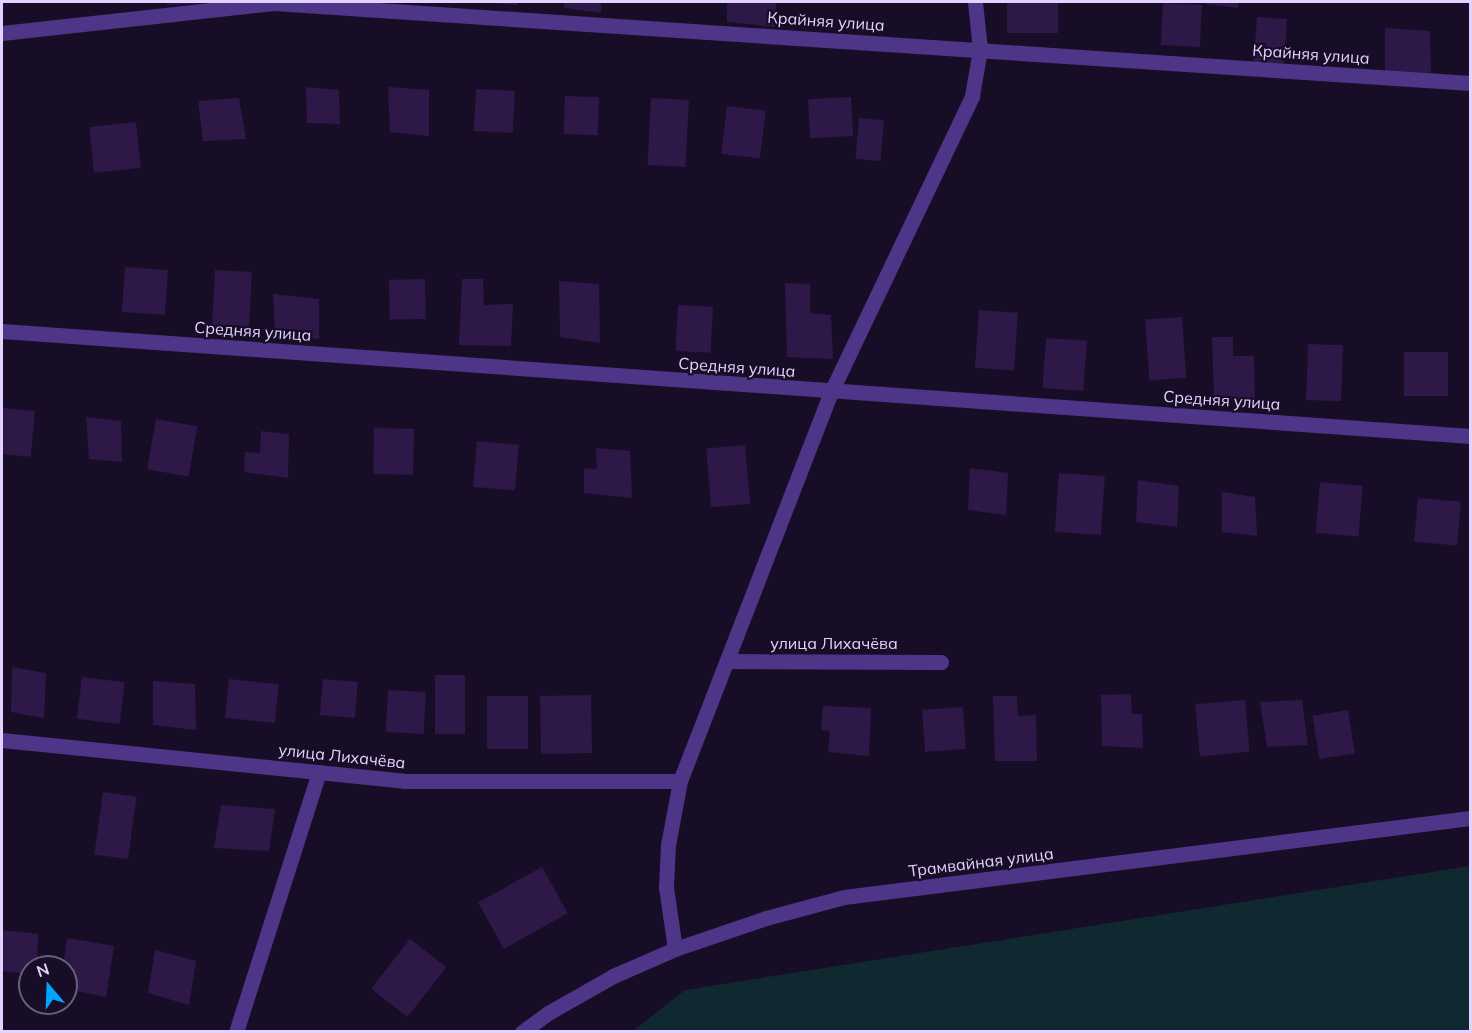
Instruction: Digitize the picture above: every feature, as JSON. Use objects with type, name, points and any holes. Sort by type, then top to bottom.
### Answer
[{"type":"street","points":[[675,949],[666,887],[668,845],[680,781],[831,392],[972,96],[980,50],[975,2]]},
{"type":"street","name":"Крайняя улица","points":[[2,33],[274,3],[1470,83]]},
{"type":"street","name":"Средняя улица","points":[[2,331],[831,392],[1470,435]]},
{"type":"street","name":"улица Лихачёва","points":[[727,661],[941,662]]},
{"type":"street","name":"улица Лихачёва","points":[[2,740],[404,781],[680,781]]},
{"type":"street","points":[[236,1032],[320,772]]},
{"type":"street","name":"Трамвайная улица","points":[[522,1032],[548,1013],[614,976],[675,949],[766,918],[844,897],[1470,818]]},
{"type":"shaded area","points":[[1470,866],[1470,1031],[633,1031],[685,990]]},
{"type":"building","points":[[166,2],[207,2],[207,3],[167,5]]},
{"type":"building","points":[[517,2],[517,5],[492,3]]},
{"type":"building","points":[[564,2],[601,2],[601,13],[564,8]]},
{"type":"building","points":[[727,2],[776,2],[775,27],[727,22]]},
{"type":"building","points":[[1007,2],[1058,2],[1058,33],[1007,33]]},
{"type":"building","points":[[1206,2],[1239,2],[1238,8],[1206,4]]},
{"type":"building","points":[[1163,3],[1202,5],[1200,47],[1161,45]]},
{"type":"building","points":[[1257,17],[1287,19],[1284,66],[1254,64]]},
{"type":"building","points":[[1385,28],[1430,31],[1431,75],[1385,71]]},
{"type":"building","points":[[306,87],[339,90],[340,124],[307,123]]},
{"type":"building","points":[[388,87],[429,90],[429,136],[390,132]]},
{"type":"building","points":[[476,89],[515,91],[513,133],[474,131]]},
{"type":"building","points":[[565,96],[599,97],[598,135],[564,134]]},
{"type":"building","points":[[851,97],[853,136],[810,138],[808,99]]},
{"type":"building","points":[[239,98],[246,139],[203,141],[198,101]]},
{"type":"building","points":[[651,98],[689,100],[685,167],[647,165]]},
{"type":"building","points":[[727,106],[766,111],[760,158],[721,154]]},
{"type":"building","points":[[859,118],[884,120],[880,161],[855,159]]},
{"type":"building","points":[[136,122],[141,168],[94,173],[89,127]]},
{"type":"building","points":[[125,267],[168,270],[165,315],[122,312]]},
{"type":"building","points":[[215,270],[252,272],[249,332],[212,330]]},
{"type":"building","points":[[425,279],[426,319],[390,320],[389,280]]},
{"type":"building","points":[[462,279],[483,279],[484,305],[513,304],[511,346],[459,345]]},
{"type":"building","points":[[559,281],[599,284],[600,343],[560,337]]},
{"type":"building","points":[[785,283],[810,284],[810,313],[831,315],[833,359],[787,357]]},
{"type":"building","points":[[273,294],[319,299],[319,339],[275,333]]},
{"type":"building","points":[[678,305],[713,307],[711,353],[676,351]]},
{"type":"building","points":[[979,310],[1018,313],[1014,371],[975,368]]},
{"type":"building","points":[[1182,317],[1186,378],[1149,380],[1145,320]]},
{"type":"building","points":[[1212,337],[1233,337],[1233,356],[1254,356],[1255,402],[1214,397]]},
{"type":"building","points":[[1046,338],[1087,341],[1083,391],[1043,388]]},
{"type":"building","points":[[1308,344],[1343,345],[1341,401],[1306,400]]},
{"type":"building","points":[[1404,352],[1448,352],[1448,396],[1404,396]]},
{"type":"building","points":[[2,408],[35,411],[31,457],[2,454]]},
{"type":"building","points":[[86,417],[121,421],[122,462],[89,459]]},
{"type":"building","points":[[156,419],[197,426],[189,477],[147,469]]},
{"type":"building","points":[[374,428],[414,429],[413,475],[373,474]]},
{"type":"building","points":[[261,431],[289,434],[288,478],[244,472],[245,452],[260,453]]},
{"type":"building","points":[[477,441],[519,445],[515,490],[473,487]]},
{"type":"building","points":[[745,445],[750,504],[711,507],[706,448]]},
{"type":"building","points":[[596,448],[630,451],[632,498],[584,493],[584,468],[597,469]]},
{"type":"building","points":[[970,468],[1008,473],[1006,515],[968,510]]},
{"type":"building","points":[[1059,473],[1105,476],[1101,535],[1055,532]]},
{"type":"building","points":[[1138,480],[1179,486],[1177,527],[1136,522]]},
{"type":"building","points":[[1320,482],[1363,486],[1358,537],[1316,533]]},
{"type":"building","points":[[1222,492],[1255,497],[1257,536],[1222,532]]},
{"type":"building","points":[[1418,498],[1461,502],[1457,546],[1414,542]]},
{"type":"building","points":[[12,667],[46,673],[44,718],[11,712]]},
{"type":"building","points":[[435,675],[465,675],[465,734],[435,734]]},
{"type":"building","points":[[82,677],[125,682],[120,724],[77,719]]},
{"type":"building","points":[[229,679],[279,684],[275,723],[225,718]]},
{"type":"building","points":[[323,679],[358,682],[355,718],[320,715]]},
{"type":"building","points":[[153,681],[195,684],[196,730],[153,725]]},
{"type":"building","points":[[388,690],[426,692],[424,734],[386,732]]},
{"type":"building","points":[[1131,694],[1132,714],[1142,714],[1143,748],[1102,746],[1101,695]]},
{"type":"building","points":[[591,695],[592,753],[541,754],[540,696]]},
{"type":"building","points":[[487,696],[528,696],[528,749],[487,749]]},
{"type":"building","points":[[993,696],[1017,696],[1018,716],[1036,715],[1037,761],[995,761]]},
{"type":"building","points":[[1245,700],[1250,752],[1200,756],[1195,704]]},
{"type":"building","points":[[1302,700],[1308,745],[1267,747],[1260,702]]},
{"type":"building","points":[[823,706],[871,708],[869,756],[828,752],[830,731],[821,730]]},
{"type":"building","points":[[963,707],[966,749],[925,752],[922,710]]},
{"type":"building","points":[[1348,710],[1355,753],[1319,759],[1312,716]]},
{"type":"building","points":[[103,792],[137,797],[128,859],[94,854]]},
{"type":"building","points":[[221,805],[275,809],[269,851],[214,848]]},
{"type":"building","points":[[542,867],[568,913],[504,949],[478,902]]},
{"type":"building","points":[[2,930],[38,934],[37,955],[18,955],[18,973],[2,971]]},
{"type":"building","points":[[67,938],[114,946],[106,997],[78,991],[78,955],[65,955]]},
{"type":"building","points":[[410,939],[446,967],[407,1017],[371,989]]},
{"type":"building","points":[[155,950],[196,961],[189,1005],[148,993]]}]
